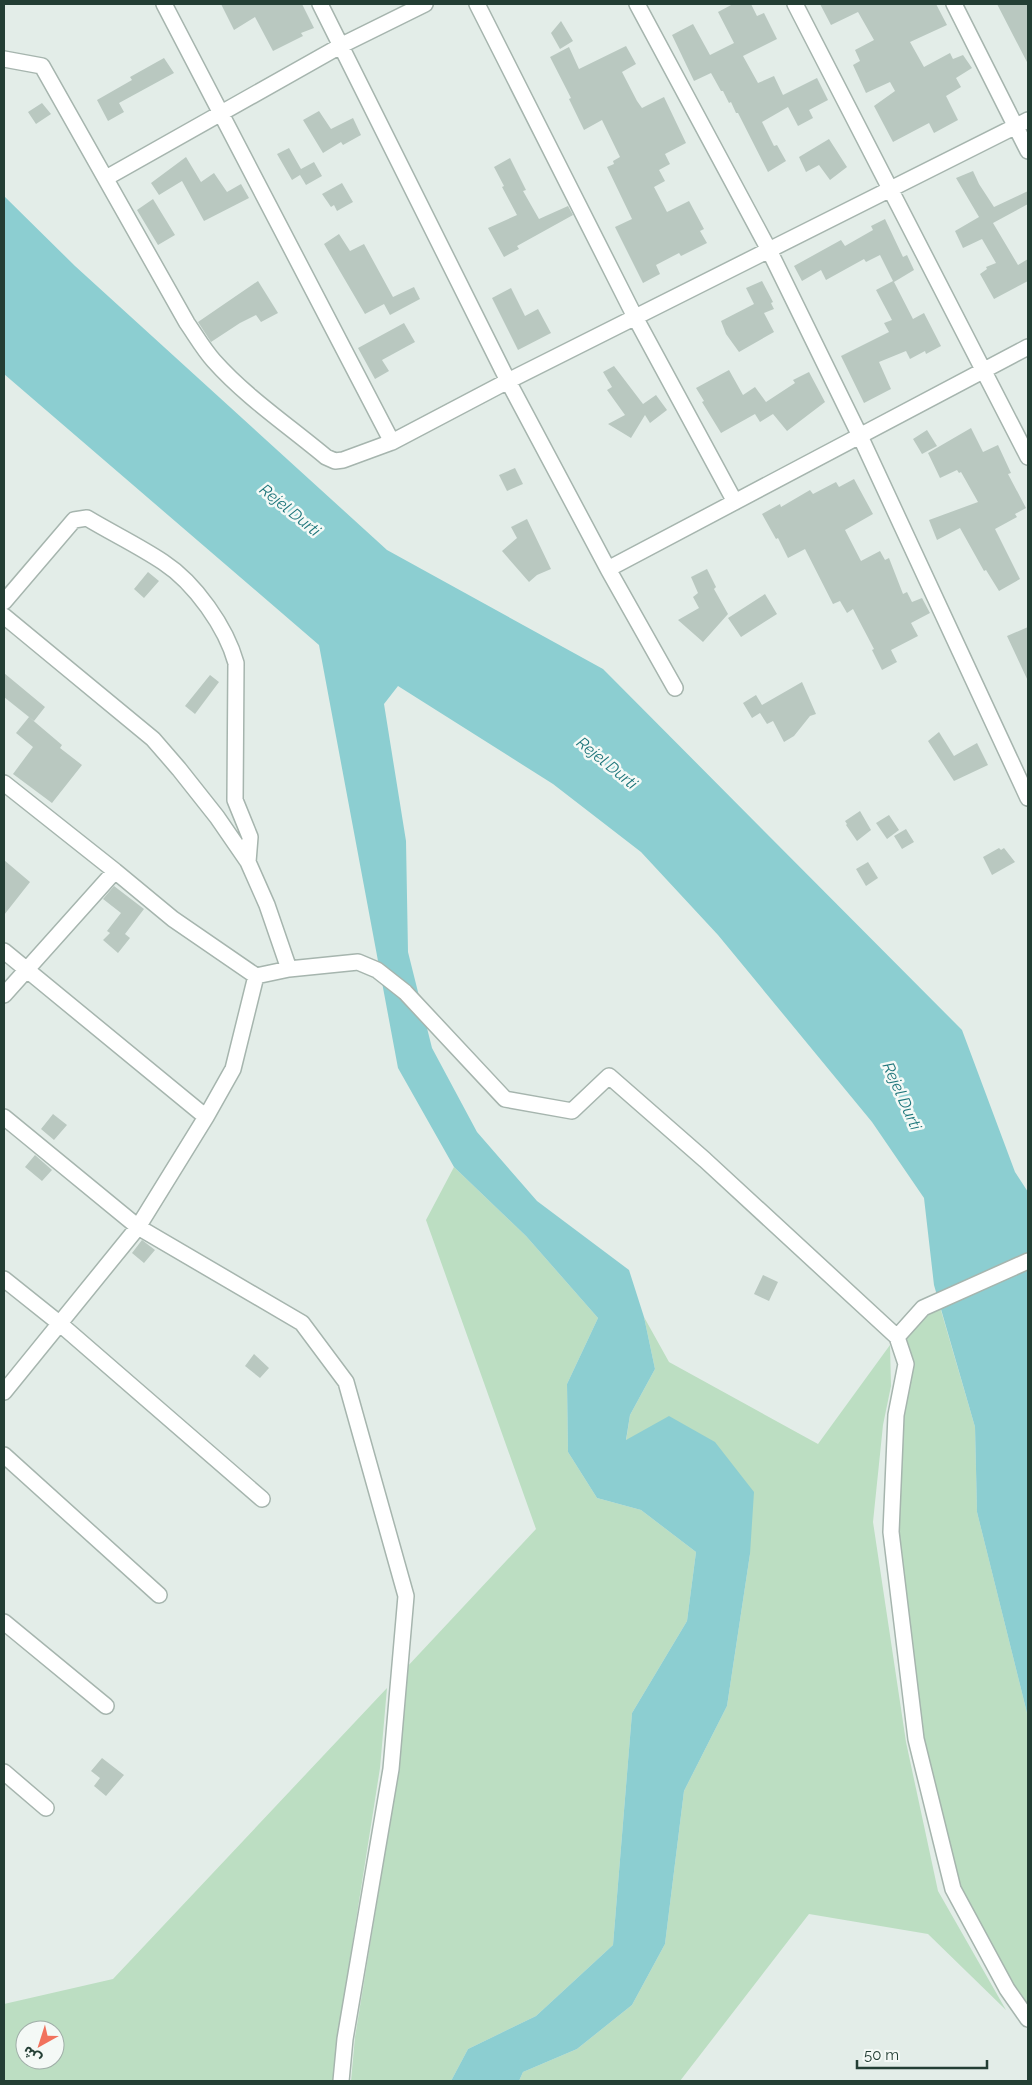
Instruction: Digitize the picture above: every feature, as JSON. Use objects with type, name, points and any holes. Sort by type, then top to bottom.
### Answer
[{"type":"street","points":[[164,4],[392,442]]},
{"type":"street","points":[[320,4],[508,381],[608,569],[675,688]]},
{"type":"street","points":[[106,178],[342,46],[425,4]]},
{"type":"street","points":[[477,4],[635,317],[735,502]]},
{"type":"street","points":[[637,4],[769,250],[860,436],[1028,798]]},
{"type":"street","points":[[795,4],[1028,458]]},
{"type":"street","points":[[954,4],[1022,123],[1028,151]]},
{"type":"street","points":[[4,59],[42,66],[187,323],[213,360],[230,378],[319,451],[335,461],[343,460],[392,442],[508,381],[1022,123]]},
{"type":"street","points":[[608,569],[1028,347]]},
{"type":"street","points":[[4,602],[74,520],[80,518],[87,518],[165,563],[188,584],[212,613],[232,646],[236,663],[235,800],[250,837],[248,862]]},
{"type":"street","points":[[4,616],[152,739],[180,768],[217,816],[248,862],[267,905],[289,969]]},
{"type":"street","points":[[4,783],[173,919],[256,976],[289,969],[358,962],[377,970],[405,992],[505,1099],[572,1111],[609,1076],[704,1160],[897,1337],[906,1364],[896,1415],[890,1532],[916,1739],[953,1889],[1007,1989],[1028,2019]]},
{"type":"street","points":[[4,995],[115,871]]},
{"type":"street","points":[[4,951],[206,1117]]},
{"type":"street","points":[[4,1392],[138,1227],[206,1117],[233,1069],[256,976]]},
{"type":"street","points":[[4,1118],[138,1227],[302,1323],[346,1382],[406,1596],[391,1768],[345,2039],[341,2081]]},
{"type":"street","points":[[897,1337],[923,1308],[1028,1261]]},
{"type":"street","points":[[4,1279],[59,1322],[262,1499]]},
{"type":"street","points":[[4,1455],[159,1595]]},
{"type":"street","points":[[4,1622],[106,1706]]},
{"type":"street","points":[[4,1772],[46,1808]]},
{"type":"green space","points":[[454,1167],[526,1236],[598,1318],[567,1384],[568,1452],[597,1498],[641,1510],[696,1552],[687,1621],[632,1713],[613,1945],[536,2016],[468,2049],[451,2081],[351,2081],[355,2037],[398,1774],[406,1668],[536,1529],[426,1220]]},
{"type":"green space","points":[[940,1307],[975,1427],[977,1512],[1028,1717],[1028,2006],[1012,1985],[958,1885],[923,1738],[896,1531],[901,1416],[914,1367],[904,1339],[926,1312]]},
{"type":"green space","points":[[644,1317],[669,1362],[818,1444],[890,1345],[891,1386],[883,1425],[873,1522],[906,1742],[938,1891],[1006,2010],[928,1934],[809,1914],[680,2081],[519,2081],[523,2072],[577,2049],[632,2005],[665,1944],[684,1791],[727,1706],[750,1554],[626,1441],[630,1415],[655,1369]]},
{"type":"green space","points":[[387,1688],[380,1768],[337,2041],[333,2081],[4,2081],[4,2004],[113,1979]]},
{"type":"water","name":"Rejel Durti","points":[[4,196],[75,266],[387,550],[603,669],[962,1030],[1015,1172],[1028,1192],[1028,1717],[977,1512],[975,1427],[934,1285],[924,1198],[872,1122],[718,935],[641,852],[553,784],[398,686],[384,704],[406,841],[408,952],[432,1048],[477,1132],[537,1201],[629,1270],[644,1317],[655,1369],[630,1415],[626,1440],[669,1416],[715,1442],[754,1492],[750,1554],[727,1706],[684,1791],[665,1944],[632,2005],[577,2049],[523,2072],[519,2081],[451,2081],[468,2049],[536,2016],[613,1945],[632,1713],[687,1621],[696,1552],[641,1510],[597,1498],[568,1452],[567,1384],[598,1318],[526,1236],[454,1167],[398,1068],[319,645],[4,374]]},
{"type":"building","points":[[221,4],[302,4],[314,28],[301,33],[303,36],[273,51],[255,17],[234,30]]},
{"type":"building","points":[[733,4],[751,4],[757,16],[764,13],[777,39],[743,56],[758,83],[774,76],[783,95],[817,78],[828,100],[809,110],[813,118],[798,126],[788,107],[762,122],[774,146],[777,145],[786,161],[768,172],[738,113],[736,113],[731,102],[729,103],[711,73],[694,81],[672,35],[693,24],[710,55],[734,43],[718,12]]},
{"type":"building","points":[[820,4],[936,4],[947,25],[910,42],[924,67],[950,53],[953,59],[963,55],[972,68],[956,78],[961,87],[946,96],[958,120],[934,133],[929,123],[893,142],[874,106],[895,91],[890,82],[866,93],[853,65],[860,61],[855,50],[874,40],[858,12],[831,25]]},
{"type":"building","points":[[997,4],[1028,4],[1028,64]]},
{"type":"building","points":[[561,21],[573,41],[560,49],[551,33]]},
{"type":"building","points":[[626,46],[636,64],[622,72],[637,101],[642,108],[664,97],[686,143],[665,154],[670,164],[659,170],[665,181],[654,187],[667,212],[689,201],[704,229],[700,231],[707,243],[681,256],[679,253],[656,265],[660,274],[643,283],[615,227],[632,219],[607,167],[614,164],[613,161],[620,157],[602,120],[584,130],[569,99],[571,98],[550,57],[569,47],[579,69]]},
{"type":"building","points":[[164,58],[174,73],[119,103],[124,112],[108,121],[97,100],[132,80],[130,77]]},
{"type":"building","points":[[42,103],[51,114],[36,124],[28,112]]},
{"type":"building","points":[[319,111],[331,129],[353,118],[361,135],[343,145],[341,142],[323,153],[303,120]]},
{"type":"building","points":[[829,139],[847,167],[830,180],[819,165],[806,172],[799,157]]},
{"type":"building","points":[[289,148],[301,169],[314,162],[322,176],[306,185],[300,175],[292,180],[277,154]]},
{"type":"building","points":[[186,157],[201,182],[214,173],[227,192],[241,184],[249,198],[204,221],[182,181],[159,195],[151,183]]},
{"type":"building","points":[[510,158],[526,190],[523,191],[539,219],[568,206],[573,215],[517,246],[519,249],[504,257],[488,228],[517,215],[494,167]]},
{"type":"building","points":[[973,171],[994,207],[1028,191],[1028,204],[993,223],[1018,265],[1028,259],[1028,281],[994,299],[980,274],[987,269],[986,267],[996,263],[982,239],[963,248],[955,231],[979,217],[956,178]]},
{"type":"building","points":[[342,183],[353,202],[337,211],[334,205],[331,207],[322,194]]},
{"type":"building","points":[[153,199],[175,235],[158,245],[137,210]]},
{"type":"building","points":[[885,219],[903,257],[907,255],[914,270],[894,282],[913,319],[924,313],[941,346],[926,354],[925,351],[910,359],[906,351],[879,362],[891,389],[864,403],[841,356],[889,332],[884,323],[892,320],[876,290],[893,281],[880,255],[866,262],[864,259],[826,280],[821,270],[802,281],[794,266],[841,240],[845,246],[873,230],[871,226]]},
{"type":"building","points":[[339,234],[350,251],[364,244],[393,297],[414,287],[420,299],[390,315],[384,304],[365,314],[324,244]]},
{"type":"building","points":[[258,281],[278,313],[261,322],[256,315],[211,342],[198,322]]},
{"type":"building","points":[[762,281],[773,302],[771,303],[774,309],[764,313],[774,332],[739,352],[726,334],[721,321],[754,304],[746,288]]},
{"type":"building","points":[[511,288],[525,316],[538,309],[551,333],[518,350],[492,298]]},
{"type":"building","points":[[404,323],[415,342],[382,360],[389,371],[375,379],[358,348]]},
{"type":"building","points":[[614,366],[643,404],[656,395],[667,410],[650,423],[645,415],[631,438],[608,424],[625,415],[607,390],[612,387],[603,372]]},
{"type":"building","points":[[729,370],[743,395],[755,387],[766,402],[795,383],[793,380],[809,372],[825,402],[787,431],[773,414],[760,422],[755,414],[721,433],[702,402],[704,401],[696,388]]},
{"type":"building","points":[[971,428],[983,452],[998,445],[1011,473],[1008,474],[1026,508],[1015,514],[1017,517],[995,529],[1020,579],[999,591],[986,570],[984,571],[960,528],[937,540],[929,520],[978,502],[961,472],[959,473],[957,470],[940,478],[928,453]]},
{"type":"building","points":[[927,430],[937,446],[922,454],[913,439]]},
{"type":"building","points":[[515,468],[523,484],[507,491],[499,475]]},
{"type":"building","points":[[854,479],[873,514],[845,530],[861,561],[880,551],[885,560],[889,558],[903,594],[907,592],[912,602],[922,598],[930,613],[911,623],[918,636],[891,650],[897,662],[882,670],[872,650],[874,649],[853,609],[847,613],[840,601],[833,604],[805,549],[788,558],[778,538],[776,539],[762,514],[780,504],[781,507],[810,490],[813,494],[836,482],[839,487]]},
{"type":"building","points":[[527,519],[551,569],[537,575],[529,582],[502,551],[517,538],[511,527]]},
{"type":"building","points":[[707,569],[716,587],[714,589],[728,614],[703,642],[678,620],[699,608],[693,597],[698,593],[691,577]]},
{"type":"building","points":[[148,572],[159,581],[144,598],[134,589]]},
{"type":"building","points":[[765,594],[777,614],[741,637],[728,618]]},
{"type":"building","points":[[1028,627],[1028,681],[1007,636]]},
{"type":"building","points":[[4,673],[45,707],[34,721],[4,697]]},
{"type":"building","points":[[210,675],[219,682],[195,714],[185,706]]},
{"type":"building","points":[[802,682],[816,714],[810,716],[794,736],[784,742],[773,721],[767,724],[760,713],[752,718],[743,703],[756,695],[762,705]]},
{"type":"building","points":[[29,717],[62,745],[60,748],[82,765],[52,803],[13,774],[33,747],[16,733]]},
{"type":"building","points":[[939,732],[954,756],[977,743],[988,765],[954,781],[928,741]]},
{"type":"building","points":[[860,811],[871,830],[857,841],[845,821]]},
{"type":"building","points":[[889,815],[899,830],[887,839],[876,823]]},
{"type":"building","points":[[906,829],[914,842],[902,849],[894,836]]},
{"type":"building","points":[[999,848],[1001,850],[1004,848],[1015,862],[992,875],[983,857]]},
{"type":"building","points":[[4,860],[30,882],[4,915]]},
{"type":"building","points":[[868,862],[878,878],[866,886],[856,869]]},
{"type":"building","points":[[114,886],[144,909],[125,934],[130,938],[118,953],[103,940],[110,933],[107,931],[121,913],[103,899]]},
{"type":"building","points":[[53,1114],[67,1125],[54,1140],[41,1129]]},
{"type":"building","points":[[35,1155],[52,1170],[42,1181],[25,1167]]},
{"type":"building","points":[[142,1240],[155,1250],[144,1263],[132,1253]]},
{"type":"building","points":[[763,1275],[778,1282],[769,1301],[754,1294]]},
{"type":"building","points":[[254,1354],[269,1368],[260,1378],[245,1366]]},
{"type":"building","points":[[102,1758],[124,1775],[106,1796],[94,1786],[100,1778],[91,1771]]}]
